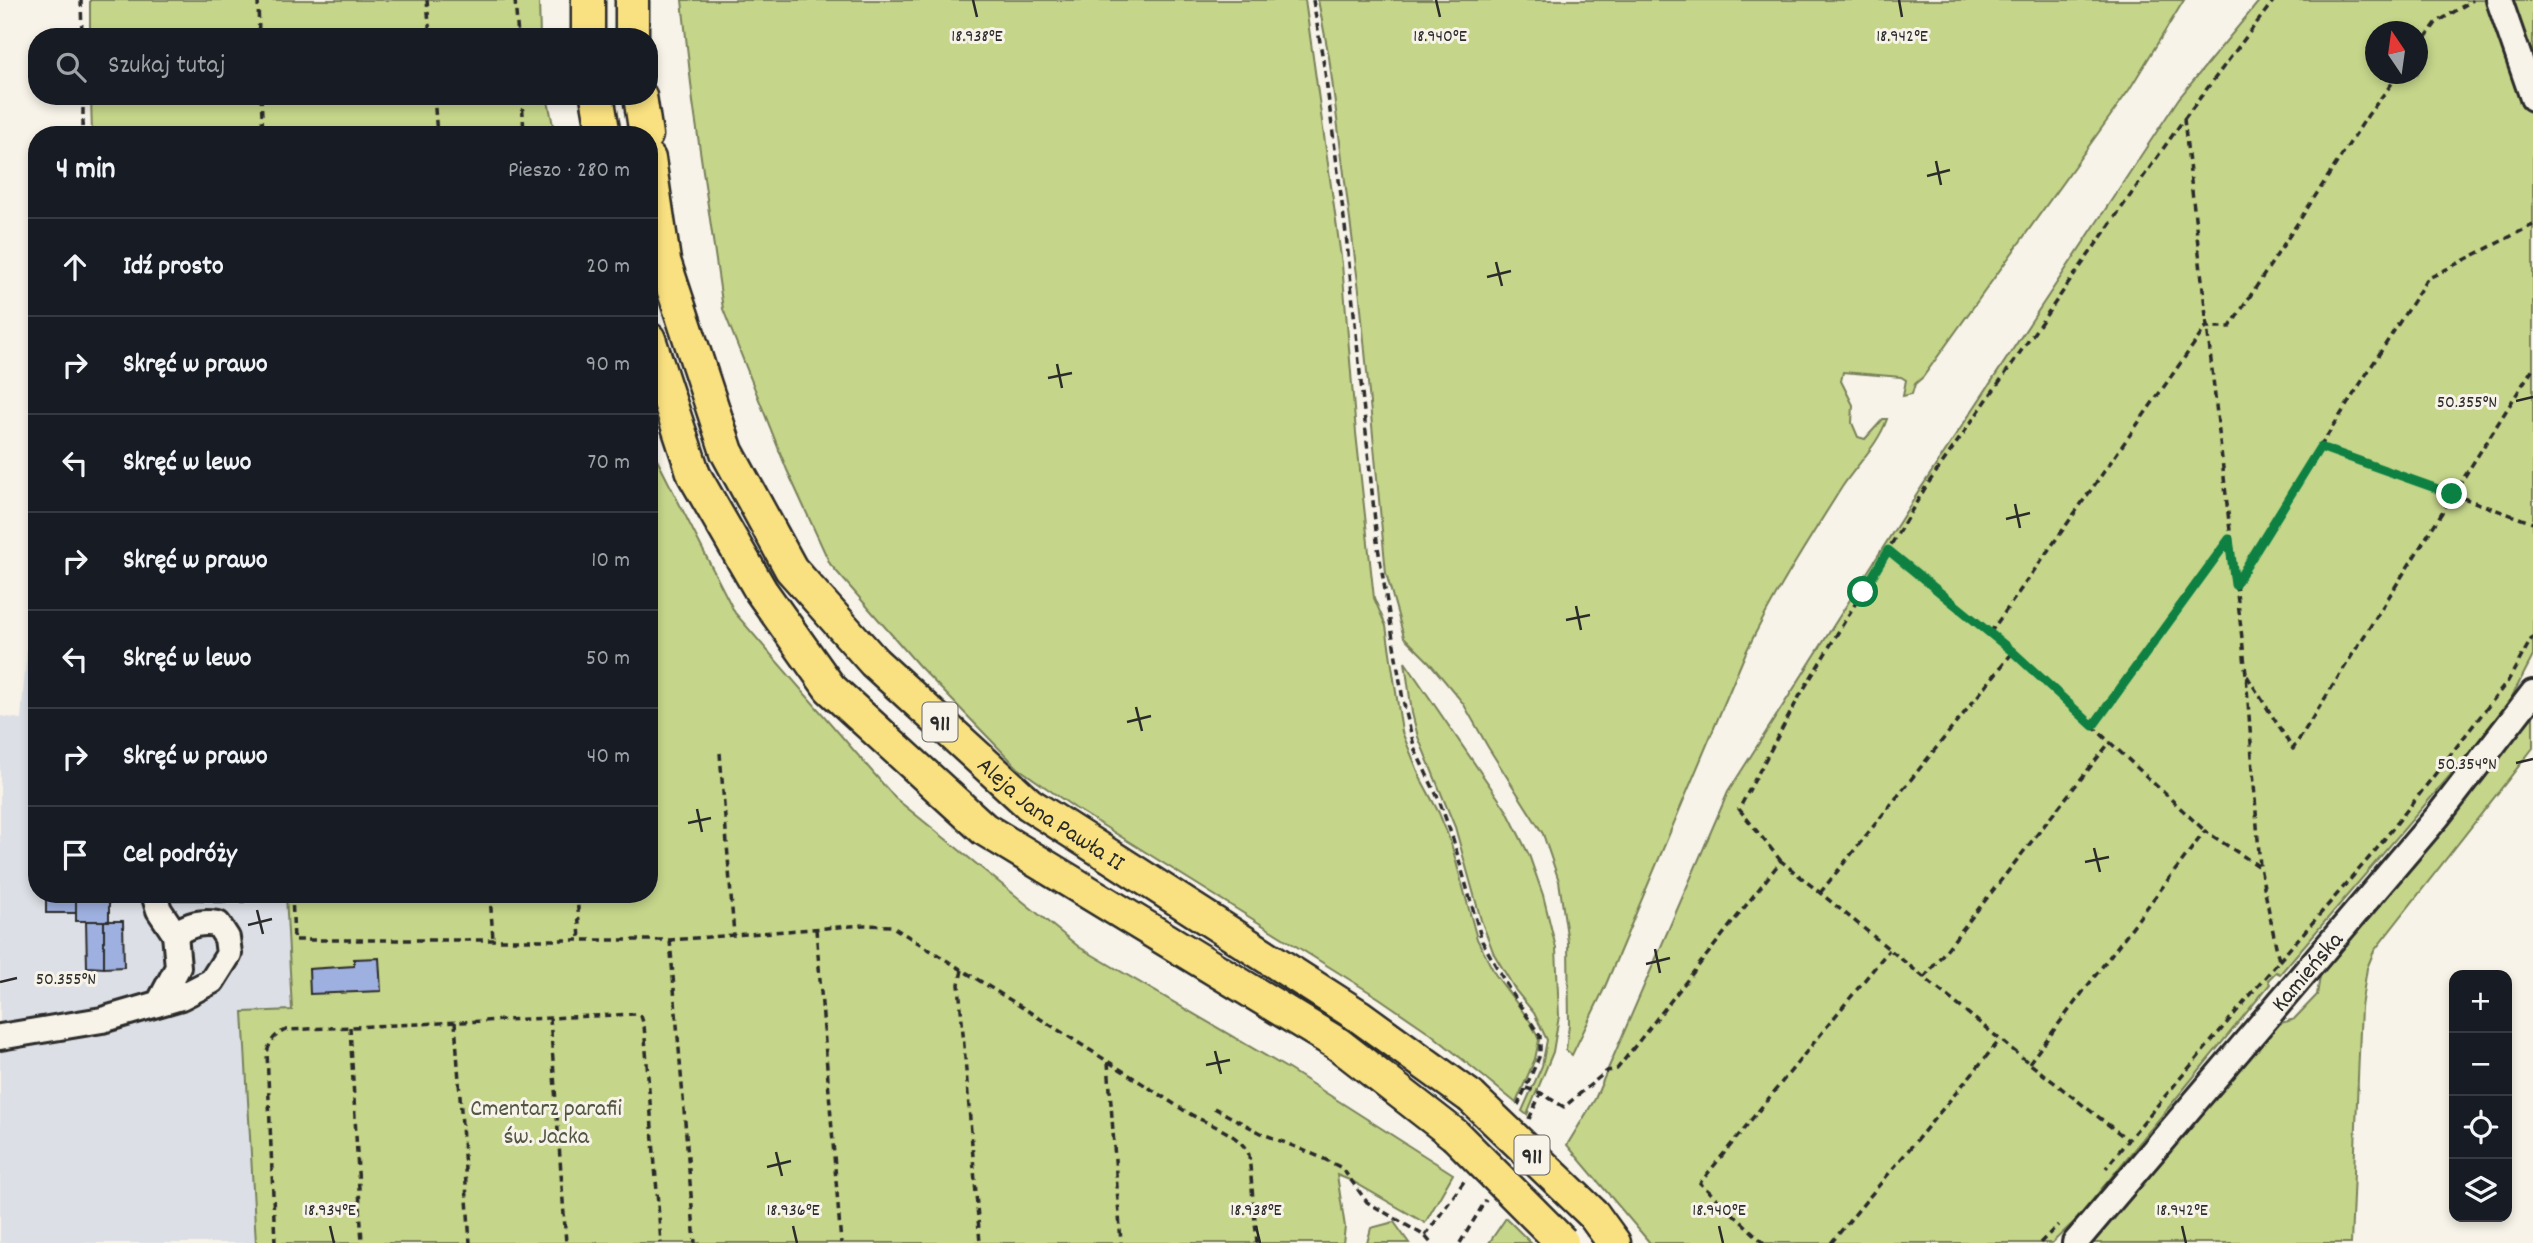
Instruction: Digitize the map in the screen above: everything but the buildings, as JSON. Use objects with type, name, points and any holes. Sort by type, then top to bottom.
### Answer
[{"type":"main road","points":[[588,0],[588,28]]},
{"type":"main road","points":[[632,0],[632,28]]},
{"type":"main road","points":[[599,105],[602,126]]},
{"type":"main road","points":[[641,105],[645,126]]},
{"type":"main road","name":"Aleja Jana Pawła II","points":[[658,220],[664,261],[727,453],[791,569],[874,662],[1029,804],[1359,1016],[1471,1097],[1593,1214],[1614,1243]]},
{"type":"main road","name":"Aleja Jana Pawła II","points":[[658,366],[694,475],[761,592],[830,688],[984,829],[1338,1044],[1455,1135],[1562,1242]]},
{"type":"street","points":[[2499,0],[2533,98]]},
{"type":"street","name":"Kamieńska","points":[[2066,1234],[2438,816],[2533,693]]},
{"type":"street","points":[[157,903],[175,934],[178,967],[159,1003]]},
{"type":"street","points":[[0,1037],[102,1020],[181,997],[212,981],[229,954],[228,938],[218,925],[204,921],[175,934]]},
{"type":"path","points":[[81,0],[82,28]]},
{"type":"path","points":[[258,0],[259,28]]},
{"type":"path","points":[[428,0],[430,28]]},
{"type":"path","points":[[515,0],[517,28]]},
{"type":"path","points":[[1313,0],[1346,234],[1377,541],[1406,721],[1415,750],[1450,828],[1482,942],[1506,985],[1537,1029]]},
{"type":"path","points":[[2128,1140],[1780,861],[1739,809],[1799,697],[1927,485],[2183,119],[2274,0]]},
{"type":"path","points":[[2428,34],[2436,23],[2473,0]]},
{"type":"path","points":[[2206,327],[2230,327],[2368,115],[2391,84]]},
{"type":"path","points":[[83,105],[83,126]]},
{"type":"path","points":[[261,105],[263,126]]},
{"type":"path","points":[[435,105],[436,126]]},
{"type":"path","points":[[522,105],[524,126]]},
{"type":"path","points":[[2183,119],[2246,674],[2260,867],[2279,961]]},
{"type":"path","points":[[2235,585],[2427,279],[2533,225]]},
{"type":"path","points":[[1990,633],[2206,327]]},
{"type":"path","points":[[2246,674],[2292,749],[2533,368]]},
{"type":"path","points":[[2320,447],[2533,523]]},
{"type":"path","points":[[2093,726],[2229,539]]},
{"type":"path","points":[[1888,550],[2013,652],[2205,831],[2260,867]]},
{"type":"path","points":[[2099,1178],[2128,1140],[2392,830],[2508,681],[2533,636]]},
{"type":"path","points":[[1820,893],[2013,652]]},
{"type":"path","points":[[1924,978],[2110,742]]},
{"type":"path","points":[[720,752],[734,936]]},
{"type":"path","points":[[2029,1063],[2205,831]]},
{"type":"path","points":[[1527,1088],[1564,1107],[1607,1071],[1617,1069],[1780,861]]},
{"type":"path","points":[[292,903],[294,940],[670,940],[864,925],[891,926],[1192,1116],[1245,1146],[1249,1155],[1257,1243]]},
{"type":"path","points":[[491,903],[493,940]]},
{"type":"path","points":[[578,903],[580,940]]},
{"type":"path","points":[[816,929],[841,1243]]},
{"type":"path","points":[[670,940],[695,1243]]},
{"type":"path","points":[[1764,1243],[1700,1183],[1889,950]]},
{"type":"path","points":[[962,970],[959,984],[980,1243]]},
{"type":"path","points":[[275,1243],[267,1052],[276,1034],[286,1030],[636,1014],[641,1016],[644,1025],[661,1243]]},
{"type":"path","points":[[550,1018],[566,1243]]},
{"type":"path","points":[[455,1022],[470,1243]]},
{"type":"path","points":[[350,1027],[362,1243]]},
{"type":"path","points":[[1831,1243],[2000,1040]]},
{"type":"path","points":[[1108,1062],[1121,1243]]},
{"type":"path","points":[[1214,1108],[1261,1133],[1342,1168],[1367,1202],[1425,1236],[1431,1243]]},
{"type":"path","points":[[2040,1243],[2066,1234]]},
{"type":"shaded area","points":[[27,648],[28,903],[286,903],[292,1010],[243,1013],[256,1243],[0,1243],[0,716],[21,719]]},
{"type":"green space","points":[[90,0],[539,0],[540,28],[90,28]]},
{"type":"green space","points":[[682,0],[1305,0],[1342,264],[1356,433],[1374,598],[1386,626],[1402,732],[1451,843],[1477,939],[1495,974],[1532,1024],[1539,1040],[1535,1059],[1516,1103],[1430,1033],[1379,998],[1075,808],[1018,768],[919,666],[830,564],[787,470],[723,309],[693,102]]},
{"type":"green space","points":[[1318,0],[2184,0],[2129,90],[1923,377],[1915,384],[1912,394],[1903,396],[1906,380],[1901,377],[1843,372],[1841,381],[1853,405],[1852,423],[1858,437],[1865,439],[1883,419],[1887,419],[1878,437],[1842,487],[1804,548],[1746,652],[1604,989],[1572,1055],[1566,1050],[1569,1025],[1568,942],[1559,881],[1543,834],[1463,703],[1404,637],[1386,573],[1360,298],[1329,57]]},
{"type":"green space","points":[[2260,0],[2533,0],[2533,656],[2506,708],[2280,974],[2276,972],[2268,980],[2270,984],[2077,1219],[2052,1243],[1650,1243],[1567,1145],[1595,1099],[1728,792],[1919,491],[2179,98]]},
{"type":"green space","points":[[91,105],[549,105],[553,126],[92,126]]},
{"type":"green space","name":"Cmentarz parafii św. Jacka","points":[[658,462],[735,613],[895,798],[1079,947],[1290,1070],[1453,1174],[1425,1223],[1337,1175],[1345,1227],[1343,1243],[256,1243],[243,1012],[292,1010],[286,903],[658,903]]},
{"type":"green space","points":[[1405,662],[1507,811],[1529,855],[1543,895],[1556,948],[1559,1016],[1553,1052],[1527,1115],[1522,1111],[1542,1066],[1547,1040],[1534,1013],[1516,991],[1494,954],[1481,920],[1455,827],[1418,737]]},
{"type":"green space","points":[[2533,705],[2533,748],[2374,951],[2367,968],[2361,1007],[2351,1243],[2086,1243],[2203,1105],[2278,1024],[2294,1019],[2317,995],[2321,970]]},
{"type":"green space","points":[[1506,1218],[1531,1243],[1489,1243]]},
{"type":"green space","points":[[1394,1222],[1409,1243],[1367,1243],[1371,1228]]},
{"type":"route","points":[[1863,592],[1888,550],[2013,652],[2093,726],[2229,539],[2235,585],[2320,447],[2452,494]]}]
